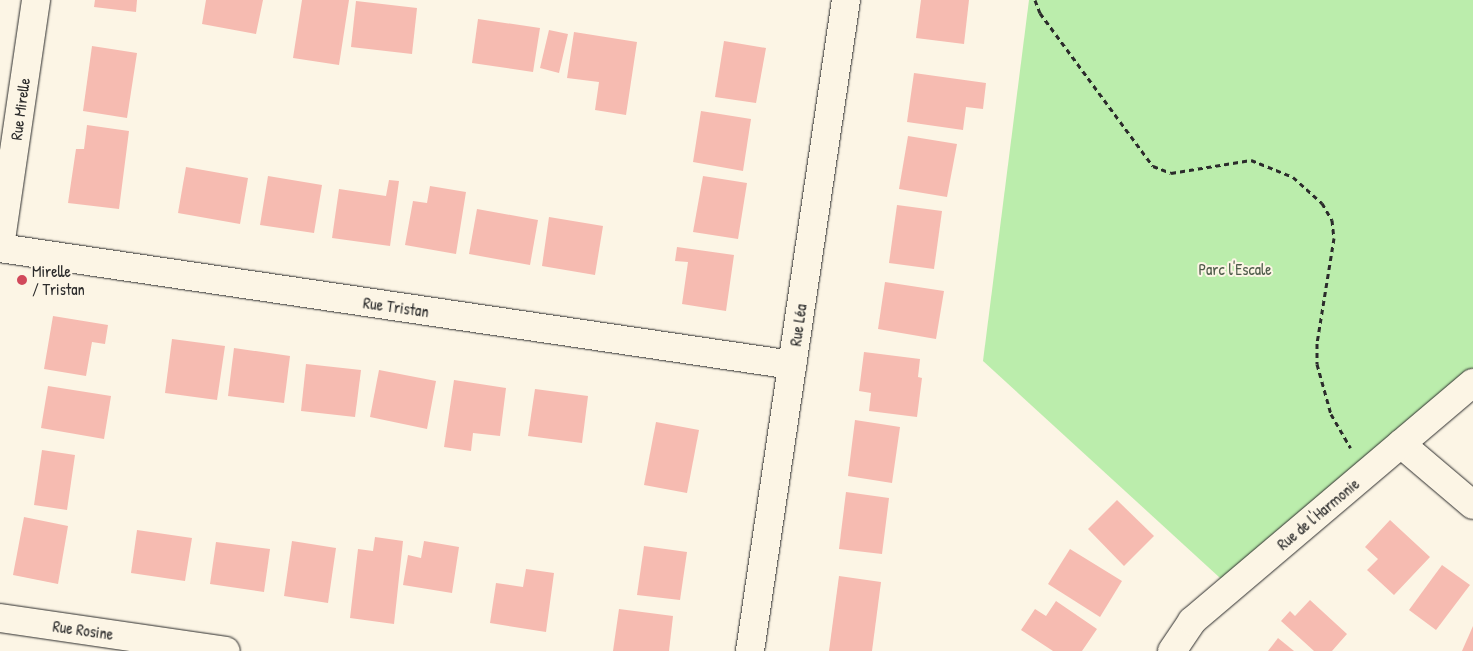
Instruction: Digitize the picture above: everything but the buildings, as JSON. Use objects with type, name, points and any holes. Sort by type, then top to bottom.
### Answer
[{"type":"street","name":"Rue Mirelle","points":[[0,248],[36,0]]},
{"type":"street","name":"Rue Léa","points":[[750,651],[792,365],[841,1]]},
{"type":"street","name":"Rue Tristan","points":[[0,248],[792,365]]},
{"type":"street","name":"Rue de l'Harmonie","points":[[1172,651],[1192,621],[1473,383]]},
{"type":"street","points":[[1401,444],[1473,505]]},
{"type":"street","name":"Rue Rosine","points":[[0,618],[226,651]]},
{"type":"path","points":[[1035,0],[1040,12],[1153,166],[1171,173],[1251,160],[1293,177],[1322,203],[1332,220],[1334,238],[1317,343],[1320,383],[1331,414],[1342,428],[1344,440],[1370,470]]},
{"type":"green space","name":"Parc l'Escale","points":[[1029,0],[1473,0],[1473,383],[1231,588],[983,361]]},
{"type":"place","name":"Mirelle / Tristan","points":[[22,280]]}]
